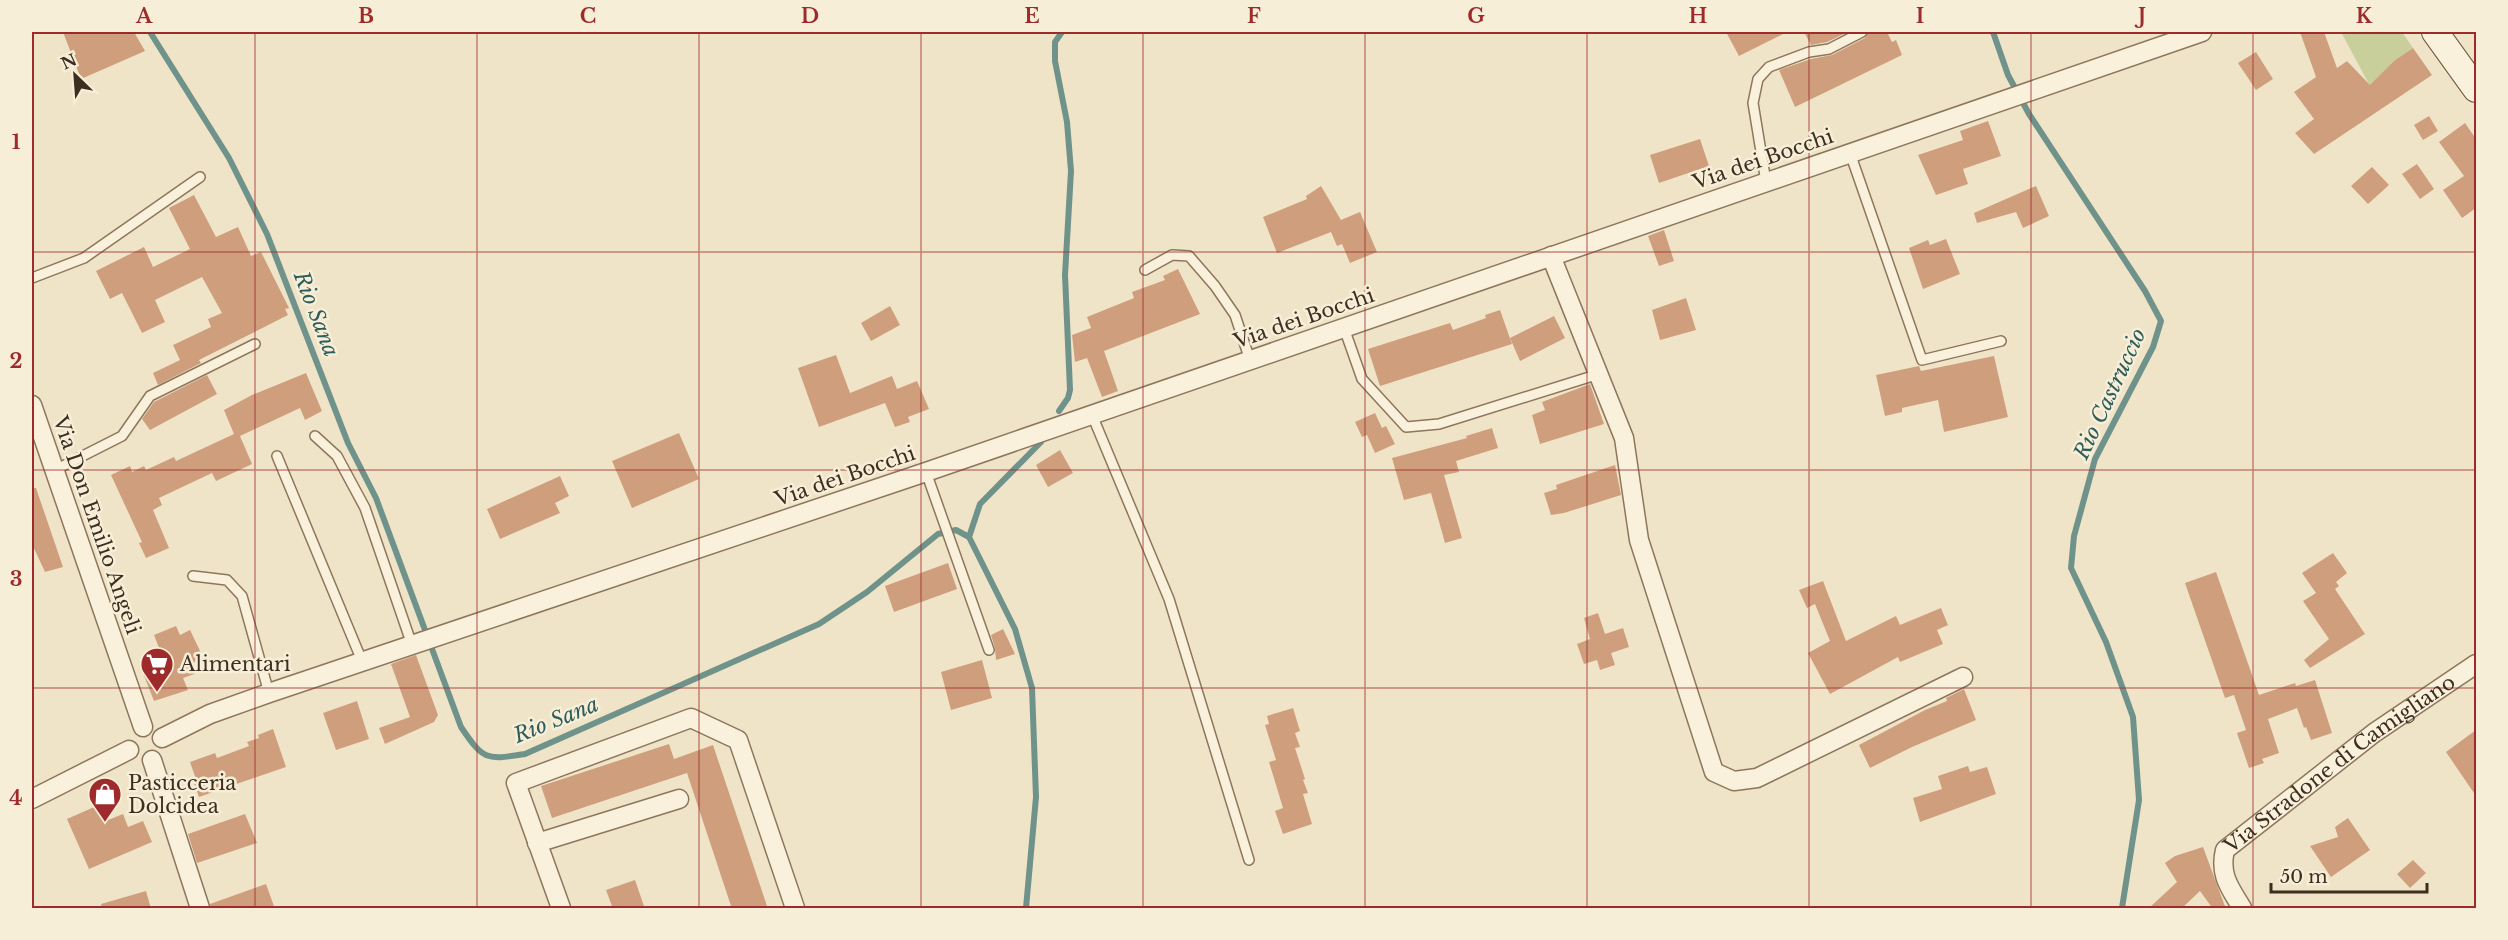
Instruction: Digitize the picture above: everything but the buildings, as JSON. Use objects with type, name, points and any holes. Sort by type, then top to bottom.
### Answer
[{"type":"street","name":"Via dei Bocchi","points":[[162,738],[210,714],[269,693],[926,472],[2028,90],[2202,32]]},
{"type":"street","points":[[2439,34],[2476,89]]},
{"type":"street","points":[[1551,256],[1624,438],[1639,540],[1714,772],[1734,781],[1758,778],[1963,677]]},
{"type":"street","name":"Via Don Emilio Angeli","points":[[32,405],[142,727]]},
{"type":"street","name":"Via Stradone di Camigliano","points":[[2242,909],[2227,883],[2222,864],[2225,850],[2374,733],[2476,664]]},
{"type":"street","points":[[561,909],[516,783],[691,718],[738,740],[795,909]]},
{"type":"street","points":[[142,727],[154,729],[162,738],[160,754],[152,760],[141,761],[129,750],[128,744],[132,733],[142,727]]},
{"type":"street","points":[[32,799],[129,750]]},
{"type":"street","points":[[152,760],[200,909]]},
{"type":"street","points":[[537,843],[679,799]]},
{"type":"lane","points":[[1766,182],[1753,103],[1758,80],[1768,68],[1809,52],[1829,49],[1862,32]]},
{"type":"lane","points":[[1850,153],[1922,360],[2001,341]]},
{"type":"lane","points":[[32,278],[84,258],[200,177]]},
{"type":"lane","points":[[1144,270],[1172,255],[1189,256],[1215,286],[1235,315],[1250,360]]},
{"type":"lane","points":[[1344,328],[1362,380],[1406,427],[1439,424],[1599,374]]},
{"type":"lane","points":[[55,470],[122,436],[150,396],[255,344]]},
{"type":"lane","points":[[1092,415],[1169,599],[1249,860]]},
{"type":"lane","points":[[315,436],[337,456],[365,508],[416,644]]},
{"type":"lane","points":[[277,456],[362,661]]},
{"type":"lane","points":[[926,472],[989,650]]},
{"type":"lane","points":[[193,576],[227,580],[242,596],[269,693]]},
{"type":"green space","points":[[2341,32],[2402,32],[2413,48],[2395,60],[2370,86]]},
{"type":"waterway","name":"Rio Sana","points":[[150,32],[229,158],[267,234],[348,443],[376,498],[461,727],[475,746],[487,756],[525,754],[819,624],[867,592],[938,534],[956,530],[969,537],[1015,629],[1032,688],[1036,797],[1026,908]]},
{"type":"waterway","points":[[1059,411],[1068,398],[1070,390],[1065,275],[1071,171],[1067,122],[1055,61],[1055,42],[1062,32]]},
{"type":"waterway","name":"Rio Castruccio","points":[[1993,32],[2008,75],[2029,114],[2145,291],[2161,321],[2153,347],[2095,459],[2074,536],[2071,568],[2106,642],[2133,717],[2139,800],[2122,908]]},
{"type":"waterway","points":[[969,537],[980,504],[1041,442]]},
{"type":"place","name":"Alimentari","points":[[157,693]]},
{"type":"place","name":"Pasticceria Dolcidea","points":[[105,823]]}]
